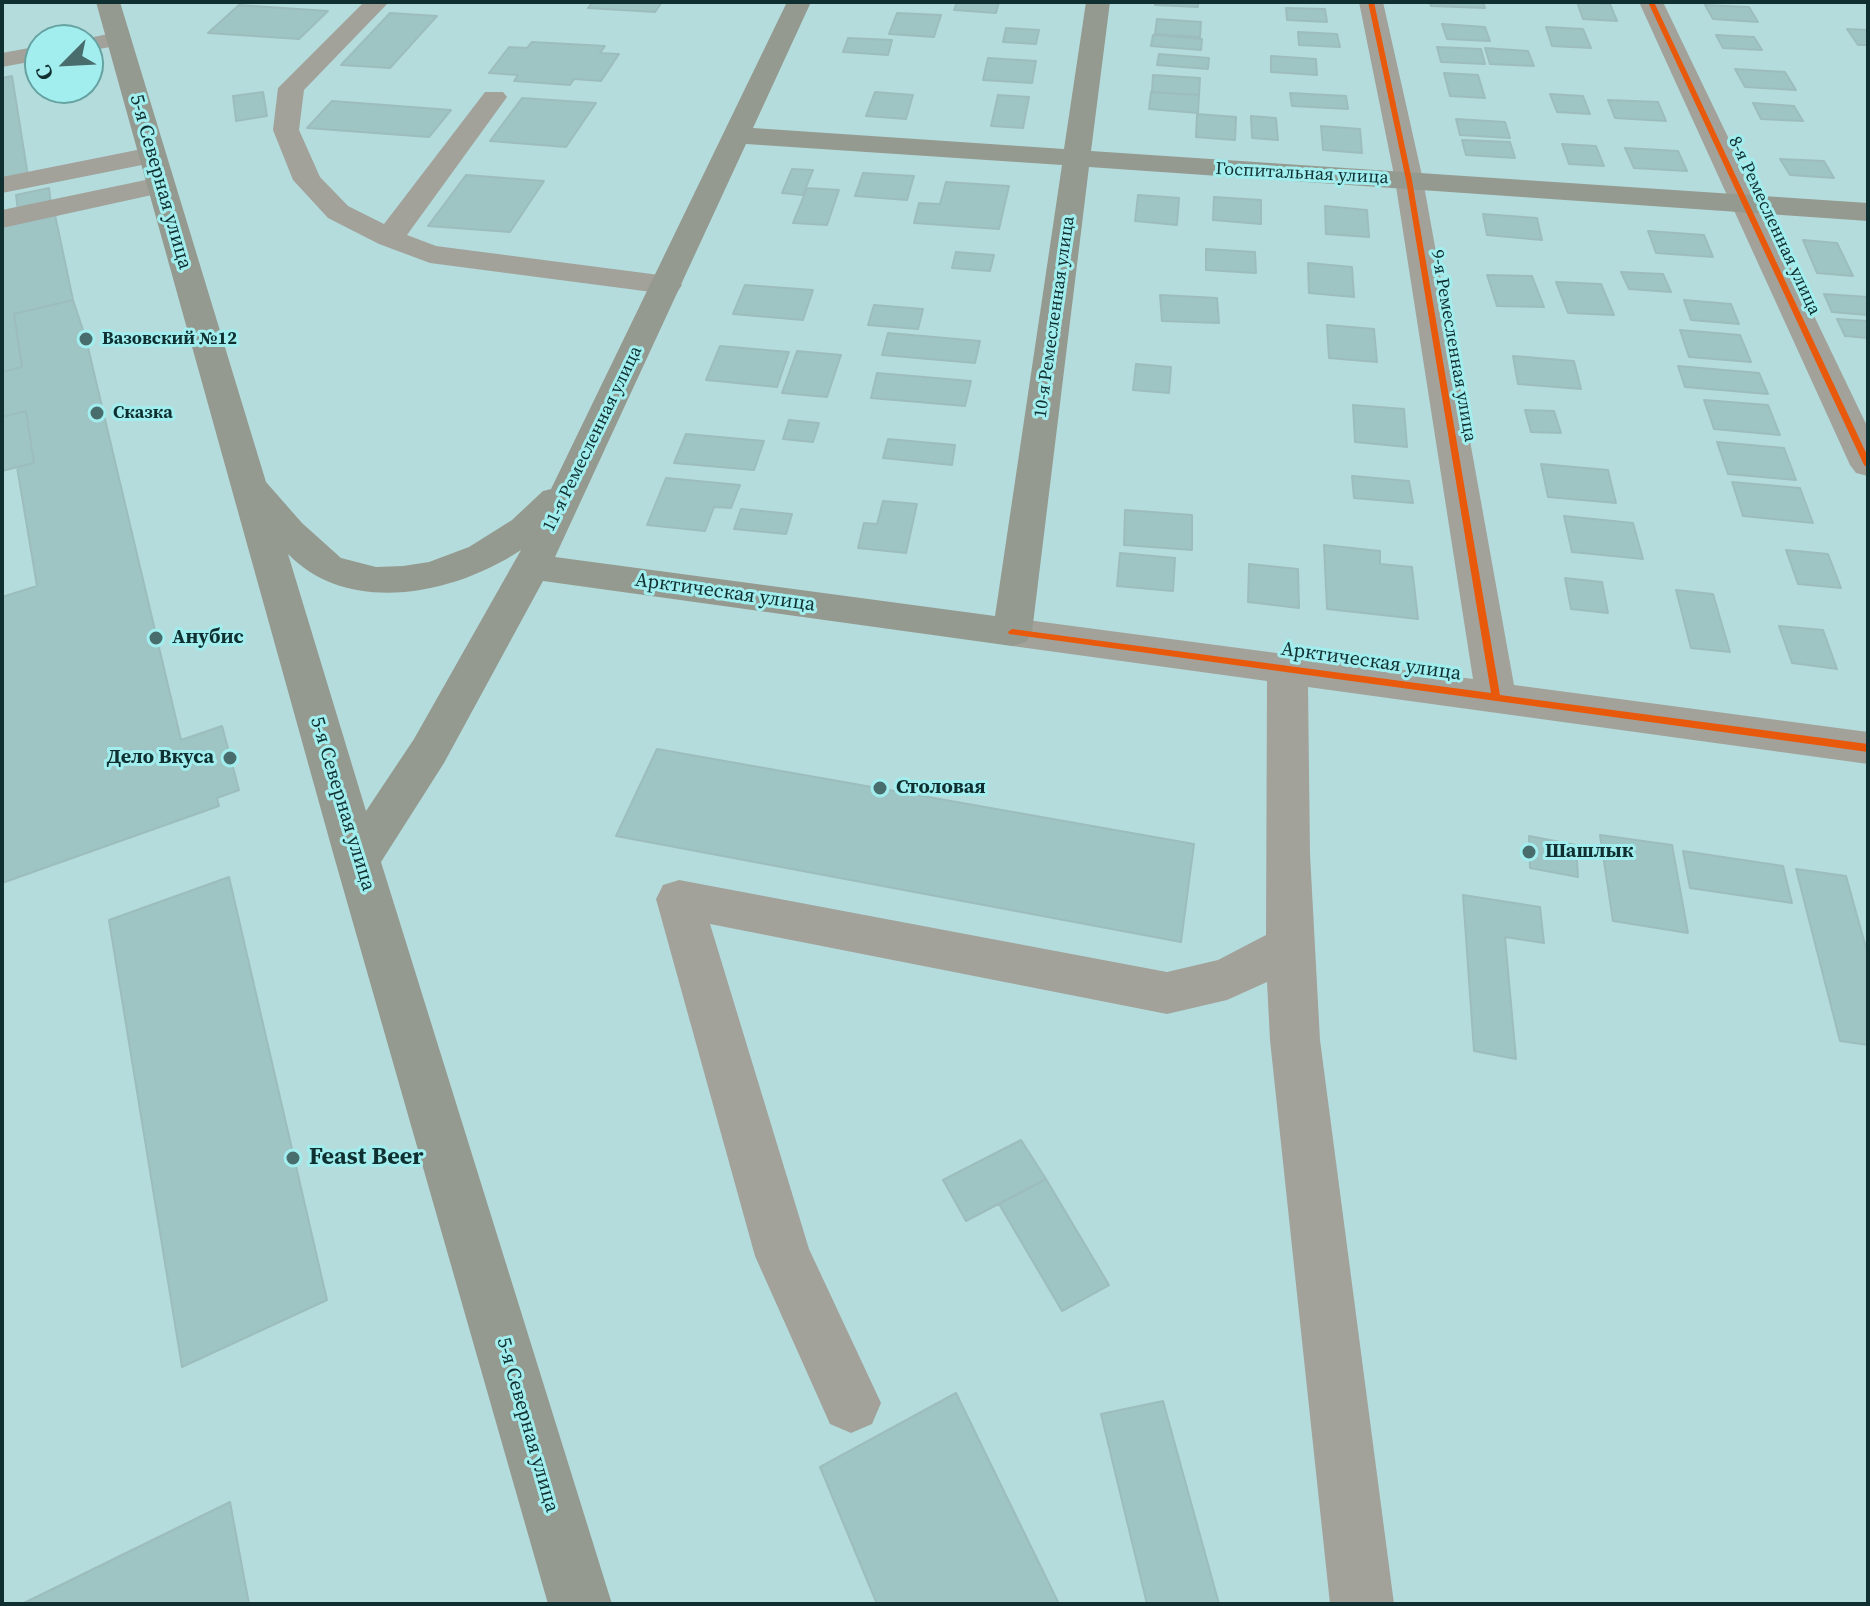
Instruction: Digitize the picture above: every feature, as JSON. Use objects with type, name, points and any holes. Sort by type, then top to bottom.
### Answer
[{"type":"main road","name":"5-я Северная улица","points":[[108,2],[358,860],[580,1604]]},
{"type":"main road","name":"11-я Ремесленная улица","points":[[358,860],[429,751],[532,567],[799,2]]},
{"type":"main road","name":"10-я Ремесленная улица","points":[[1012,632],[1098,2]]},
{"type":"main road","name":"Госпитальная улица","points":[[736,135],[1868,212]]},
{"type":"main road","points":[[247,483],[305,548],[327,567],[364,579],[399,580],[460,567],[523,531],[572,484]]},
{"type":"main road","name":"Арктическая улица","points":[[532,567],[1012,632]]},
{"type":"street","points":[[377,2],[291,88],[286,130],[307,180],[338,212],[389,238],[430,254],[667,285]]},
{"type":"street","name":"9-я Ремесленная улица","points":[[1371,2],[1409,180],[1496,697]]},
{"type":"street","name":"8-я Ремесленная улица","points":[[1651,2],[1868,465]]},
{"type":"street","points":[[104,41],[118,39]]},
{"type":"street","points":[[2,60],[24,56]]},
{"type":"street","points":[[389,238],[494,97]]},
{"type":"street","points":[[2,185],[152,155]]},
{"type":"street","points":[[2,219],[160,185]]},
{"type":"street","name":"Арктическая улица","points":[[1012,632],[1868,748]]},
{"type":"street","points":[[1288,669],[1284,776],[1288,947],[1298,1081],[1362,1604]]},
{"type":"street","points":[[851,1403],[783,1256],[679,899],[1167,993],[1227,979],[1288,947]]},
{"type":"building","points":[[593,2],[662,2],[655,12],[588,8]]},
{"type":"building","points":[[957,2],[999,2],[996,13],[954,10]]},
{"type":"building","points":[[1155,2],[1198,2],[1198,7],[1155,5]]},
{"type":"building","points":[[1429,2],[1483,2],[1485,8],[1431,6]]},
{"type":"building","points":[[1577,2],[1610,4],[1617,21],[1583,19]]},
{"type":"building","points":[[239,5],[328,11],[299,39],[208,33]]},
{"type":"building","points":[[1705,5],[1749,7],[1758,22],[1713,19]]},
{"type":"building","points":[[1286,8],[1325,9],[1327,22],[1287,20]]},
{"type":"building","points":[[390,13],[437,16],[390,68],[341,65]]},
{"type":"building","points":[[897,13],[941,15],[934,37],[889,34]]},
{"type":"building","points":[[1157,19],[1201,22],[1200,37],[1155,34]]},
{"type":"building","points":[[1442,24],[1485,27],[1490,41],[1447,39]]},
{"type":"building","points":[[1546,27],[1583,29],[1591,48],[1552,46]]},
{"type":"building","points":[[1006,28],[1039,30],[1036,44],[1003,42]]},
{"type":"building","points":[[1847,29],[1868,30],[1868,45],[1858,45]]},
{"type":"building","points":[[1298,32],[1337,34],[1340,47],[1299,45]]},
{"type":"building","points":[[1153,35],[1202,39],[1201,50],[1151,46]]},
{"type":"building","points":[[1716,35],[1754,37],[1762,50],[1723,48]]},
{"type":"building","points":[[848,38],[892,40],[888,55],[843,52]]},
{"type":"building","points":[[532,42],[605,46],[600,53],[619,54],[601,81],[574,79],[570,85],[514,81],[518,75],[489,73],[509,47],[527,48]]},
{"type":"building","points":[[1437,47],[1481,49],[1485,64],[1441,62]]},
{"type":"building","points":[[1485,48],[1528,51],[1534,66],[1490,64]]},
{"type":"building","points":[[1159,54],[1209,58],[1208,69],[1157,65]]},
{"type":"building","points":[[1271,56],[1316,59],[1317,75],[1271,72]]},
{"type":"building","points":[[988,58],[1036,61],[1032,83],[983,80]]},
{"type":"building","points":[[1735,69],[1785,72],[1796,90],[1745,87]]},
{"type":"building","points":[[1444,73],[1478,75],[1485,98],[1450,96]]},
{"type":"building","points":[[1153,75],[1200,78],[1199,95],[1152,92]]},
{"type":"building","points":[[12,76],[28,176],[2,182],[2,78]]},
{"type":"building","points":[[263,92],[267,116],[236,121],[233,96]]},
{"type":"building","points":[[875,92],[913,95],[906,119],[866,116]]},
{"type":"building","points":[[1151,92],[1199,95],[1198,113],[1149,109]]},
{"type":"building","points":[[1290,93],[1346,96],[1348,109],[1292,106]]},
{"type":"building","points":[[1550,94],[1583,96],[1590,114],[1557,112]]},
{"type":"building","points":[[998,95],[1029,97],[1023,128],[991,126]]},
{"type":"building","points":[[522,98],[596,103],[566,147],[490,141]]},
{"type":"building","points":[[1608,100],[1658,102],[1666,121],[1615,118]]},
{"type":"building","points":[[332,101],[451,110],[429,137],[307,128]]},
{"type":"building","points":[[1753,103],[1794,106],[1803,121],[1761,119]]},
{"type":"building","points":[[1197,114],[1236,117],[1235,140],[1196,137]]},
{"type":"building","points":[[1251,116],[1276,118],[1278,140],[1252,138]]},
{"type":"building","points":[[1456,119],[1505,122],[1510,138],[1460,135]]},
{"type":"building","points":[[1321,126],[1360,129],[1362,153],[1323,150]]},
{"type":"building","points":[[1462,140],[1510,142],[1515,158],[1466,155]]},
{"type":"building","points":[[1562,144],[1596,146],[1604,166],[1569,164]]},
{"type":"building","points":[[1625,148],[1678,151],[1687,171],[1634,168]]},
{"type":"building","points":[[1780,159],[1824,161],[1834,178],[1790,175]]},
{"type":"building","points":[[792,169],[813,170],[803,195],[782,193]]},
{"type":"building","points":[[863,173],[914,176],[907,200],[855,196]]},
{"type":"building","points":[[466,175],[544,181],[510,232],[428,226]]},
{"type":"building","points":[[946,182],[1009,186],[999,229],[914,223],[919,203],[940,204]]},
{"type":"building","points":[[49,188],[51,204],[18,211],[16,195]]},
{"type":"building","points":[[807,188],[839,190],[827,225],[793,223]]},
{"type":"building","points":[[1138,195],[1179,198],[1177,225],[1135,221]]},
{"type":"building","points":[[1214,197],[1261,200],[1261,224],[1213,220]]},
{"type":"building","points":[[1325,206],[1367,210],[1369,237],[1326,234]]},
{"type":"building","points":[[54,210],[73,300],[14,314],[22,367],[2,372],[2,221]]},
{"type":"building","points":[[1483,214],[1537,218],[1542,240],[1487,235]]},
{"type":"building","points":[[1648,231],[1704,235],[1713,257],[1656,253]]},
{"type":"building","points":[[1803,240],[1837,243],[1853,276],[1817,273]]},
{"type":"building","points":[[1206,249],[1255,252],[1256,273],[1206,270]]},
{"type":"building","points":[[956,252],[994,255],[990,271],[952,268]]},
{"type":"building","points":[[1308,263],[1352,267],[1354,297],[1309,293]]},
{"type":"building","points":[[1621,272],[1663,274],[1671,292],[1629,289]]},
{"type":"building","points":[[1487,275],[1532,276],[1544,307],[1497,306]]},
{"type":"building","points":[[1556,282],[1601,284],[1614,315],[1568,313]]},
{"type":"building","points":[[745,285],[813,290],[803,320],[733,314]]},
{"type":"building","points":[[1824,294],[1868,297],[1868,315],[1832,312]]},
{"type":"building","points":[[1160,295],[1217,298],[1219,323],[1162,321]]},
{"type":"building","points":[[73,300],[86,339],[181,740],[222,726],[239,790],[217,798],[219,806],[2,883],[2,597],[37,586],[17,467],[34,463],[26,411],[2,417],[2,372],[22,367],[14,314]]},
{"type":"building","points":[[1684,300],[1731,304],[1739,324],[1691,320]]},
{"type":"building","points":[[874,305],[923,309],[918,329],[868,325]]},
{"type":"building","points":[[1837,319],[1868,321],[1868,338],[1845,336]]},
{"type":"building","points":[[1327,325],[1374,329],[1377,362],[1329,358]]},
{"type":"building","points":[[1680,330],[1740,335],[1751,362],[1689,357]]},
{"type":"building","points":[[888,333],[980,341],[975,363],[882,355]]},
{"type":"building","points":[[720,346],[789,352],[777,387],[706,380]]},
{"type":"building","points":[[797,351],[841,355],[827,397],[782,393]]},
{"type":"building","points":[[1513,356],[1574,361],[1581,389],[1518,384]]},
{"type":"building","points":[[1136,364],[1171,367],[1169,393],[1133,390]]},
{"type":"building","points":[[1678,366],[1759,373],[1768,394],[1685,387]]},
{"type":"building","points":[[877,373],[971,381],[965,406],[871,398]]},
{"type":"building","points":[[1704,400],[1768,405],[1780,435],[1714,429]]},
{"type":"building","points":[[1353,405],[1404,409],[1407,447],[1355,442]]},
{"type":"building","points":[[1525,410],[1554,411],[1561,433],[1531,432]]},
{"type":"building","points":[[26,411],[34,463],[2,471],[2,417]]},
{"type":"building","points":[[789,420],[819,423],[813,442],[783,439]]},
{"type":"building","points":[[686,434],[764,441],[754,470],[674,463]]},
{"type":"building","points":[[888,439],[955,445],[952,465],[883,458]]},
{"type":"building","points":[[1717,442],[1784,448],[1796,480],[1728,474]]},
{"type":"building","points":[[1541,464],[1608,470],[1616,503],[1548,497]]},
{"type":"building","points":[[1352,476],[1409,481],[1413,503],[1354,498]]},
{"type":"building","points":[[666,478],[740,485],[731,508],[714,507],[705,531],[647,525]]},
{"type":"building","points":[[1732,482],[1800,488],[1813,523],[1743,516]]},
{"type":"building","points":[[883,501],[917,504],[906,553],[858,548],[864,523],[877,524]]},
{"type":"building","points":[[741,509],[792,514],[786,534],[734,529]]},
{"type":"building","points":[[1125,510],[1192,515],[1192,550],[1124,545]]},
{"type":"building","points":[[1564,516],[1633,523],[1643,559],[1572,552]]},
{"type":"building","points":[[1324,545],[1380,551],[1380,564],[1412,567],[1418,619],[1327,609]]},
{"type":"building","points":[[1786,550],[1828,554],[1841,588],[1798,584]]},
{"type":"building","points":[[1120,553],[1175,558],[1173,591],[1117,586]]},
{"type":"building","points":[[1249,564],[1298,569],[1299,608],[1248,602]]},
{"type":"building","points":[[1565,578],[1602,582],[1608,613],[1571,609]]},
{"type":"building","points":[[1676,590],[1713,594],[1730,652],[1691,648]]},
{"type":"building","points":[[1779,626],[1823,630],[1837,669],[1792,663]]},
{"type":"building","points":[[657,749],[1194,844],[1181,942],[616,836]]},
{"type":"building","points":[[1600,835],[1672,845],[1688,933],[1613,921]]},
{"type":"building","points":[[1529,836],[1576,845],[1578,877],[1530,868]]},
{"type":"building","points":[[1683,851],[1783,866],[1792,903],[1690,888]]},
{"type":"building","points":[[1796,869],[1846,876],[1868,955],[1868,1045],[1840,1041]]},
{"type":"building","points":[[229,877],[327,1300],[182,1367],[109,920]]},
{"type":"building","points":[[1463,895],[1540,907],[1544,943],[1505,937],[1516,1059],[1474,1051]]},
{"type":"building","points":[[1021,1140],[1046,1179],[966,1221],[943,1180]]},
{"type":"building","points":[[1046,1179],[1109,1285],[1062,1311],[999,1204]]},
{"type":"building","points":[[956,1393],[1059,1604],[877,1604],[820,1467]]},
{"type":"building","points":[[1163,1401],[1219,1604],[1147,1604],[1101,1414]]},
{"type":"building","points":[[230,1502],[249,1604],[22,1604]]},
{"type":"cycle path","points":[[1371,2],[1409,180],[1496,697]]},
{"type":"cycle path","points":[[1651,2],[1868,465]]},
{"type":"cycle path","points":[[1012,632],[1868,748]]},
{"type":"place","name":"Вазовский №12","points":[[86,339]]},
{"type":"place","name":"Сказка","points":[[97,413]]},
{"type":"place","name":"Анубис","points":[[156,638]]},
{"type":"place","name":"Дело Вкуса","points":[[230,758]]},
{"type":"place","name":"Столовая","points":[[880,788]]},
{"type":"place","name":"Шашлык","points":[[1529,852]]},
{"type":"place","name":"Feast Beer","points":[[293,1158]]}]
